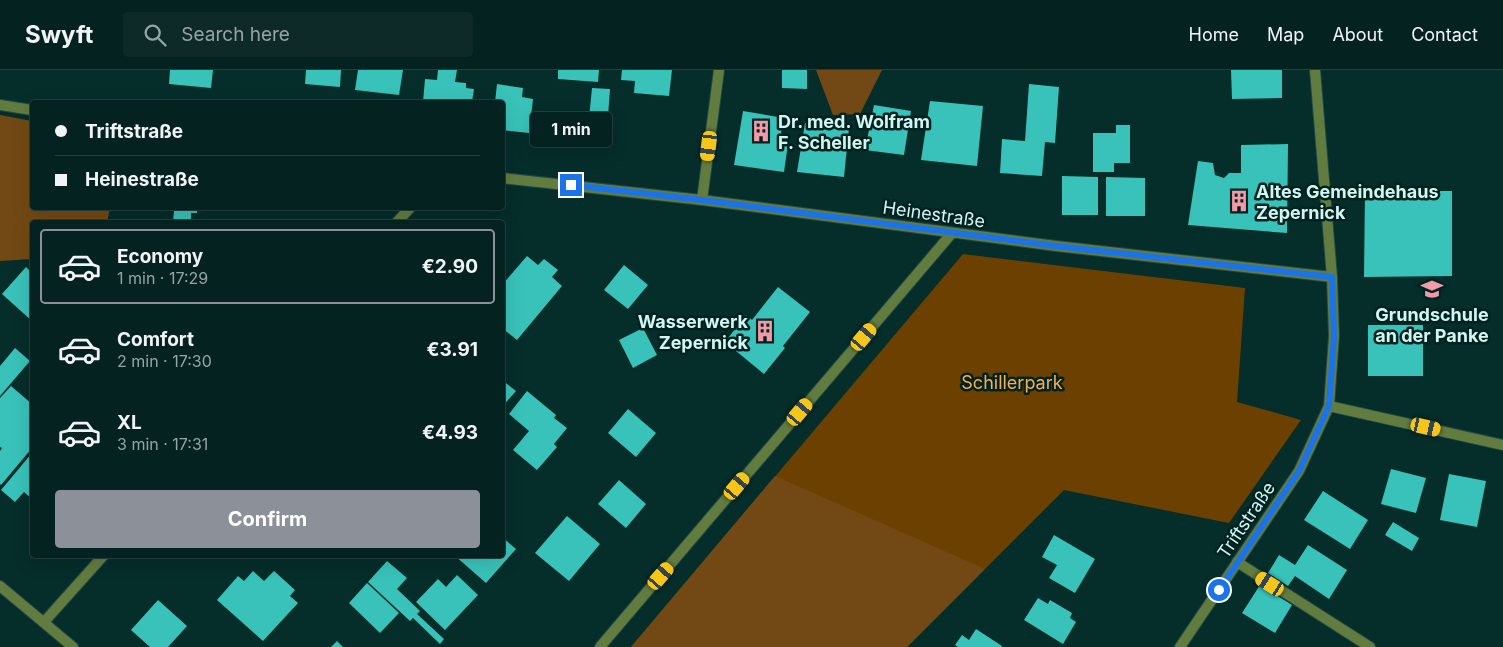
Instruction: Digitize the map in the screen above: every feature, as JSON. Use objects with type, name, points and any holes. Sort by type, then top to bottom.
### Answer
[{"type":"street","points":[[702,200],[719,70]]},
{"type":"street","points":[[1315,70],[1332,277],[1334,336],[1329,406],[1503,445]]},
{"type":"street","points":[[0,105],[30,110]]},
{"type":"street","name":"Heinestraße","points":[[505,178],[702,200],[952,233],[1332,277]]},
{"type":"street","points":[[398,220],[408,210]]},
{"type":"street","points":[[600,647],[952,233]]},
{"type":"street","name":"Triftstraße","points":[[1180,647],[1299,471],[1329,406]]},
{"type":"street","points":[[44,622],[101,558]]},
{"type":"street","points":[[1237,562],[1370,647]]},
{"type":"street","points":[[0,586],[73,647]]},
{"type":"green space","name":"Schillerpark","points":[[963,254],[1245,288],[1237,402],[1301,420],[1229,523],[1064,490],[907,647],[631,647]]},
{"type":"shaded area","points":[[816,70],[882,70],[860,114],[833,115]]},
{"type":"shaded area","points":[[0,115],[30,121],[30,210],[110,210],[107,220],[30,220],[30,259],[0,261]]},
{"type":"shaded area","points":[[775,476],[985,569],[907,647],[631,647]]},
{"type":"building","points":[[170,70],[213,70],[211,88],[169,84]]},
{"type":"building","points":[[306,70],[341,70],[340,87],[305,84]]},
{"type":"building","points":[[358,70],[403,70],[399,95],[355,90]]},
{"type":"building","points":[[438,70],[457,70],[455,82],[466,83],[466,88],[474,89],[472,100],[423,100],[425,79],[437,80]]},
{"type":"building","points":[[558,70],[599,70],[598,82],[558,79]]},
{"type":"building","points":[[622,70],[672,70],[669,96],[634,93],[635,81],[621,80]]},
{"type":"building","points":[[782,70],[807,70],[807,89],[782,88]]},
{"type":"building","points":[[1231,70],[1282,70],[1282,98],[1232,99]]},
{"type":"building","points":[[497,84],[523,88],[522,97],[533,99],[529,133],[505,130],[505,100],[495,100]]},
{"type":"building","points":[[1029,84],[1059,87],[1055,143],[1045,142],[1042,176],[1000,173],[1002,139],[1025,141]]},
{"type":"building","points":[[592,88],[610,89],[607,130],[588,128]]},
{"type":"building","points":[[930,101],[983,106],[977,166],[921,160]]},
{"type":"building","points":[[874,105],[911,111],[904,155],[865,150]]},
{"type":"building","name":"Dr. med. Wolfram F. Scheller","points":[[743,111],[784,118],[779,143],[788,144],[784,172],[734,165]]},
{"type":"building","points":[[805,123],[849,128],[844,177],[797,172]]},
{"type":"building","points":[[1116,125],[1130,125],[1130,163],[1114,163],[1114,172],[1093,172],[1093,133],[1116,133]]},
{"type":"building","name":"Altes Gemeindehaus Zepernick","points":[[1288,144],[1287,233],[1188,225],[1198,161],[1213,163],[1215,175],[1224,178],[1229,173],[1241,173],[1241,145]]},
{"type":"building","points":[[1062,176],[1098,177],[1098,215],[1062,215]]},
{"type":"building","points":[[1106,177],[1145,178],[1145,216],[1106,216]]},
{"type":"building","points":[[1365,191],[1452,191],[1452,276],[1364,277]]},
{"type":"building","points":[[162,210],[197,210],[197,213],[191,213],[191,220],[173,220],[174,211]]},
{"type":"building","points":[[527,256],[538,265],[544,259],[558,270],[552,277],[562,286],[517,340],[505,330],[505,282]]},
{"type":"building","points":[[624,265],[648,285],[628,309],[604,290]]},
{"type":"building","points":[[26,267],[30,271],[30,319],[2,294]]},
{"type":"building","name":"Wasserwerk Zepernick","points":[[778,287],[810,312],[764,374],[725,342],[746,315],[752,320]]},
{"type":"building","points":[[1368,325],[1423,325],[1423,376],[1368,376]]},
{"type":"building","points":[[643,328],[657,355],[633,368],[619,340]]},
{"type":"building","points":[[15,348],[30,361],[0,396],[0,366]]},
{"type":"building","points":[[505,382],[516,391],[505,404]]},
{"type":"building","points":[[11,386],[30,402],[30,450],[1,485],[0,451],[2,448],[0,447],[0,398]]},
{"type":"building","points":[[527,391],[556,415],[554,418],[567,428],[554,444],[557,447],[537,470],[513,450],[529,431],[509,414]]},
{"type":"building","points":[[628,409],[656,433],[636,457],[608,433]]},
{"type":"building","points":[[30,455],[30,497],[24,492],[15,502],[1,490]]},
{"type":"building","points":[[1391,469],[1426,478],[1416,513],[1381,504]]},
{"type":"building","points":[[1449,474],[1486,481],[1477,527],[1440,520]]},
{"type":"building","points":[[619,480],[646,504],[626,528],[598,504]]},
{"type":"building","points":[[1323,491],[1368,520],[1350,549],[1304,520]]},
{"type":"building","points":[[567,516],[600,544],[569,581],[535,553]]},
{"type":"building","points":[[1393,522],[1419,538],[1412,551],[1385,535]]},
{"type":"building","points":[[1054,535],[1095,559],[1075,593],[1049,578],[1057,565],[1042,557]]},
{"type":"building","points":[[505,540],[516,549],[486,583],[457,558],[505,558]]},
{"type":"building","points":[[1308,545],[1347,570],[1329,599],[1295,576],[1288,586],[1268,573],[1279,555],[1295,565]]},
{"type":"building","points":[[387,561],[407,578],[397,589],[420,611],[417,614],[444,639],[440,644],[413,618],[410,621],[368,582]]},
{"type":"building","points":[[253,571],[264,581],[274,571],[295,590],[290,596],[298,603],[263,641],[217,600],[238,576],[244,581]]},
{"type":"building","points":[[457,575],[478,595],[445,630],[416,602],[438,579],[446,587]]},
{"type":"building","points":[[367,583],[399,613],[380,633],[349,603]]},
{"type":"building","points":[[1260,585],[1292,605],[1275,633],[1242,613]]},
{"type":"building","points":[[1038,598],[1048,604],[1050,600],[1072,613],[1070,618],[1076,622],[1063,644],[1024,620]]},
{"type":"building","points":[[158,600],[187,626],[168,647],[150,647],[131,630]]},
{"type":"building","points":[[976,629],[1002,646],[958,647],[955,645],[962,635],[969,640]]},
{"type":"building","points":[[337,641],[343,647],[331,647]]},
{"type":"place","name":"Dr. med. Wolfram F. Scheller","points":[[761,131]]},
{"type":"place","name":"Altes Gemeindehaus Zepernick","points":[[1239,201]]},
{"type":"place","name":"Grundschule an der Panke","points":[[1432,289]]},
{"type":"place","name":"Wasserwerk Zepernick","points":[[765,331]]},
{"type":"route","points":[[571,185],[1056,246],[1332,277],[1334,336],[1329,406],[1299,471],[1219,590]]}]
